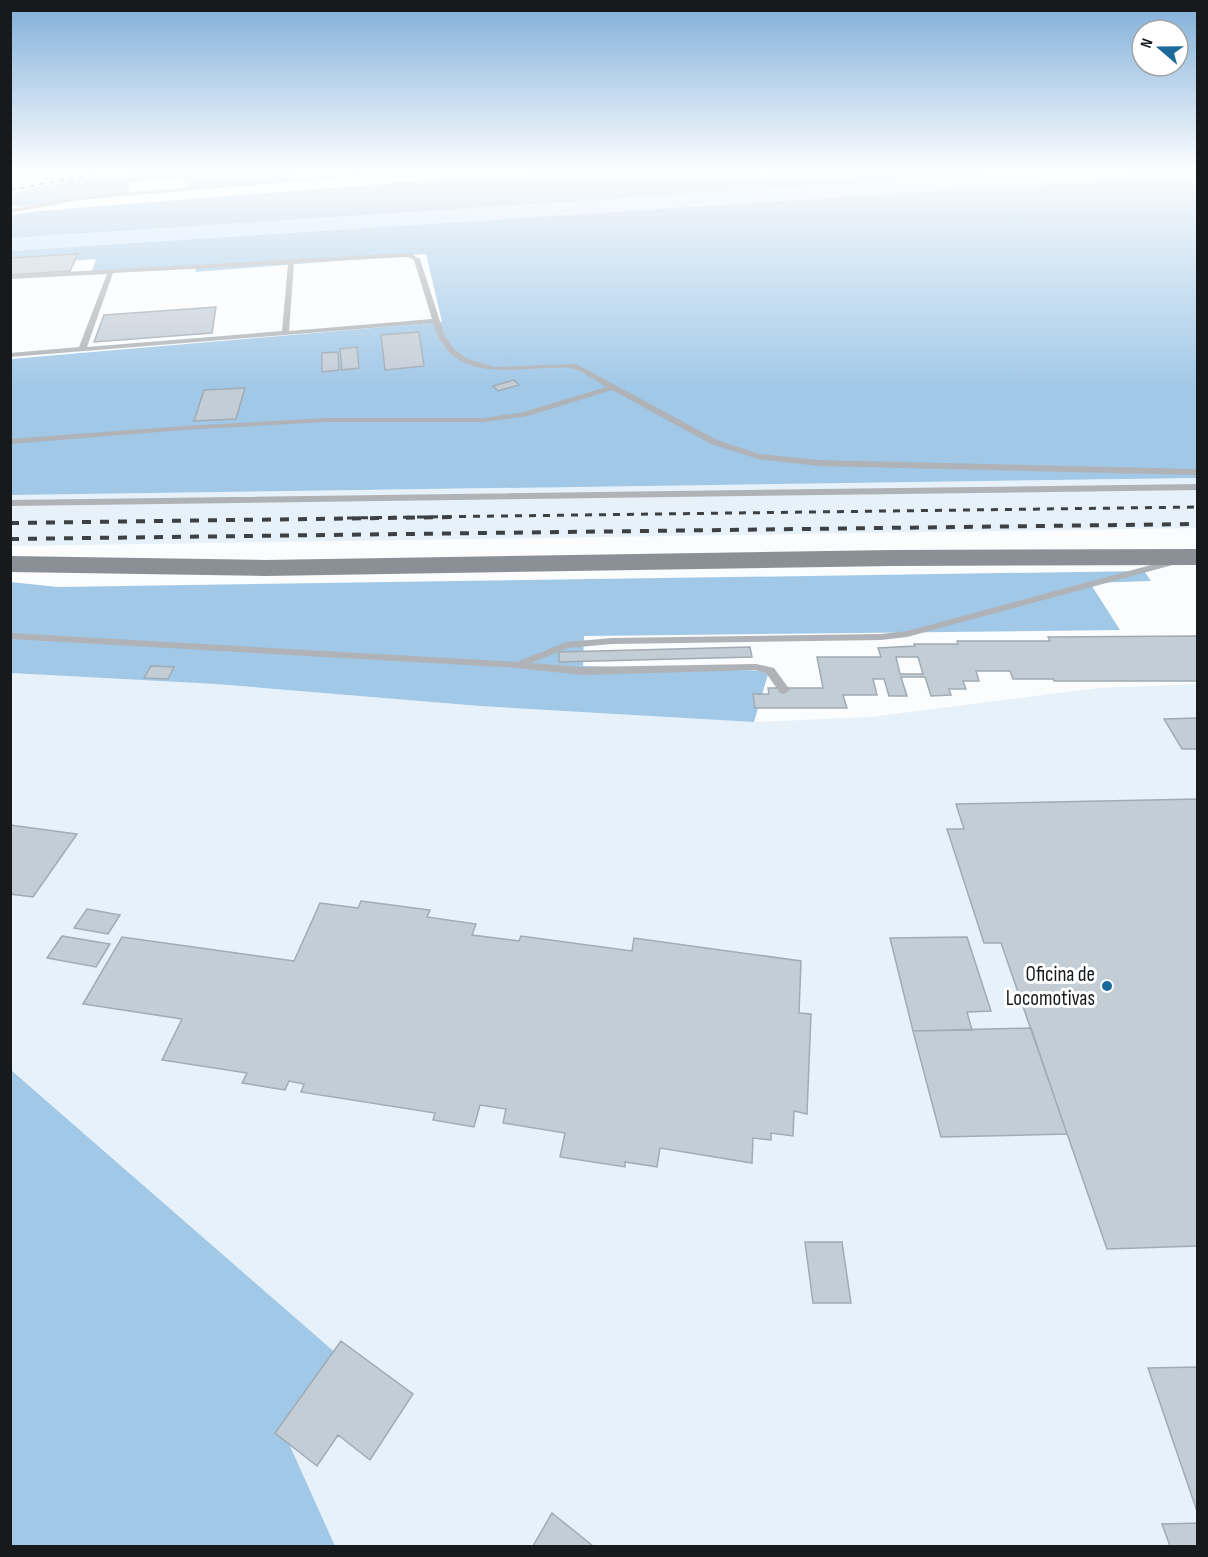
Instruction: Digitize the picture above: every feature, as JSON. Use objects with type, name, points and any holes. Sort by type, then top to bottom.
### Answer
[{"type":"street","points":[[10,564],[277,568],[892,558],[1194,557]]},
{"type":"lane","points":[[10,277],[400,254],[417,259],[436,321],[446,345],[470,364],[505,369],[567,365],[578,367],[714,442],[739,451],[778,459],[819,463],[1197,472]]},
{"type":"lane","points":[[285,333],[291,261]]},
{"type":"lane","points":[[82,350],[111,271]]},
{"type":"lane","points":[[10,355],[436,321]]},
{"type":"lane","points":[[10,442],[184,428],[326,420],[494,419],[525,414],[614,387]]},
{"type":"lane","points":[[10,503],[1197,487]]},
{"type":"lane","points":[[517,665],[566,645],[612,641],[881,637],[907,634],[1194,557]]},
{"type":"lane","points":[[10,636],[582,670],[756,667],[770,670],[784,690]]},
{"type":"shaded area","points":[[11,243],[140,243],[11,251]]},
{"type":"shaded area","points":[[140,243],[1197,243],[1197,478],[11,495],[11,359],[442,322],[426,254],[195,272],[196,266],[91,274],[96,259],[11,265],[11,251]]},
{"type":"shaded area","points":[[1197,478],[1198,528],[11,546],[10,495]]},
{"type":"shaded area","points":[[1144,571],[1151,581],[1090,583],[1120,630],[584,636],[583,666],[769,671],[754,722],[480,706],[216,684],[11,673],[10,582],[58,587]]},
{"type":"shaded area","points":[[10,673],[216,684],[480,706],[754,722],[871,717],[1099,688],[1197,684],[1197,1546],[335,1546],[290,1446],[346,1362],[11,1069]]},
{"type":"shaded area","points":[[10,1069],[346,1362],[290,1446],[335,1546],[11,1546]]},
{"type":"building","points":[[78,254],[70,271],[10,275],[10,258]]},
{"type":"building","points":[[216,307],[212,333],[94,342],[104,315]]},
{"type":"building","points":[[419,332],[424,366],[385,370],[381,335]]},
{"type":"building","points":[[357,347],[359,368],[342,370],[340,349]]},
{"type":"building","points":[[338,352],[339,370],[322,372],[322,353]]},
{"type":"building","points":[[514,380],[519,385],[498,391],[493,386]]},
{"type":"building","points":[[245,388],[236,419],[194,421],[204,390]]},
{"type":"building","points":[[1198,636],[1198,681],[1054,681],[1053,679],[1013,679],[1010,671],[976,671],[979,681],[963,681],[966,689],[949,689],[951,695],[931,696],[925,677],[901,677],[907,696],[889,696],[884,679],[873,679],[877,695],[843,695],[847,708],[755,708],[753,694],[769,694],[768,688],[823,688],[817,657],[881,657],[878,648],[915,646],[914,644],[958,644],[957,641],[1050,641],[1048,637]],"holes":[[[896,657],[918,657],[923,674],[900,674]]]},
{"type":"building","points":[[750,647],[752,657],[559,662],[559,652]]},
{"type":"building","points":[[151,666],[174,667],[168,679],[144,678]]},
{"type":"building","points":[[1198,718],[1198,749],[1182,749],[1164,719]]},
{"type":"building","name":"Oficina de Locomotivas","points":[[1198,799],[1198,1246],[1107,1249],[1001,943],[984,943],[947,829],[964,829],[956,804]]},
{"type":"building","points":[[10,825],[77,834],[33,897],[10,894]]},
{"type":"building","points":[[361,901],[430,910],[427,917],[476,924],[472,935],[519,941],[521,936],[632,951],[634,938],[801,961],[799,1013],[811,1014],[807,1114],[794,1111],[793,1136],[771,1133],[771,1140],[753,1138],[752,1163],[660,1148],[657,1167],[625,1162],[625,1167],[560,1157],[565,1133],[503,1123],[506,1109],[480,1105],[474,1127],[433,1120],[435,1113],[301,1092],[304,1084],[289,1081],[285,1090],[242,1083],[247,1073],[162,1060],[182,1019],[83,1004],[122,937],[294,961],[320,903],[358,908]]},
{"type":"building","points":[[87,909],[120,915],[108,934],[74,928]]},
{"type":"building","points":[[62,936],[110,944],[96,967],[47,958]]},
{"type":"building","points":[[967,937],[991,1011],[967,1012],[972,1030],[913,1031],[890,938]]},
{"type":"building","points":[[1031,1028],[1067,1134],[941,1137],[913,1031]]},
{"type":"building","points":[[805,1242],[842,1242],[851,1303],[813,1303]]},
{"type":"building","points":[[341,1341],[413,1394],[370,1460],[338,1435],[317,1466],[275,1433]]},
{"type":"building","points":[[1198,1367],[1198,1514],[1148,1368]]},
{"type":"building","points":[[552,1513],[593,1546],[533,1546]]},
{"type":"building","points":[[1198,1523],[1198,1546],[1170,1546],[1162,1524]]},
{"type":"railway","points":[[347,518],[1198,507]]},
{"type":"railway","points":[[10,523],[458,517]]},
{"type":"railway","points":[[10,539],[1198,524]]},
{"type":"place","name":"Oficina de Locomotivas","points":[[1107,986]]}]
